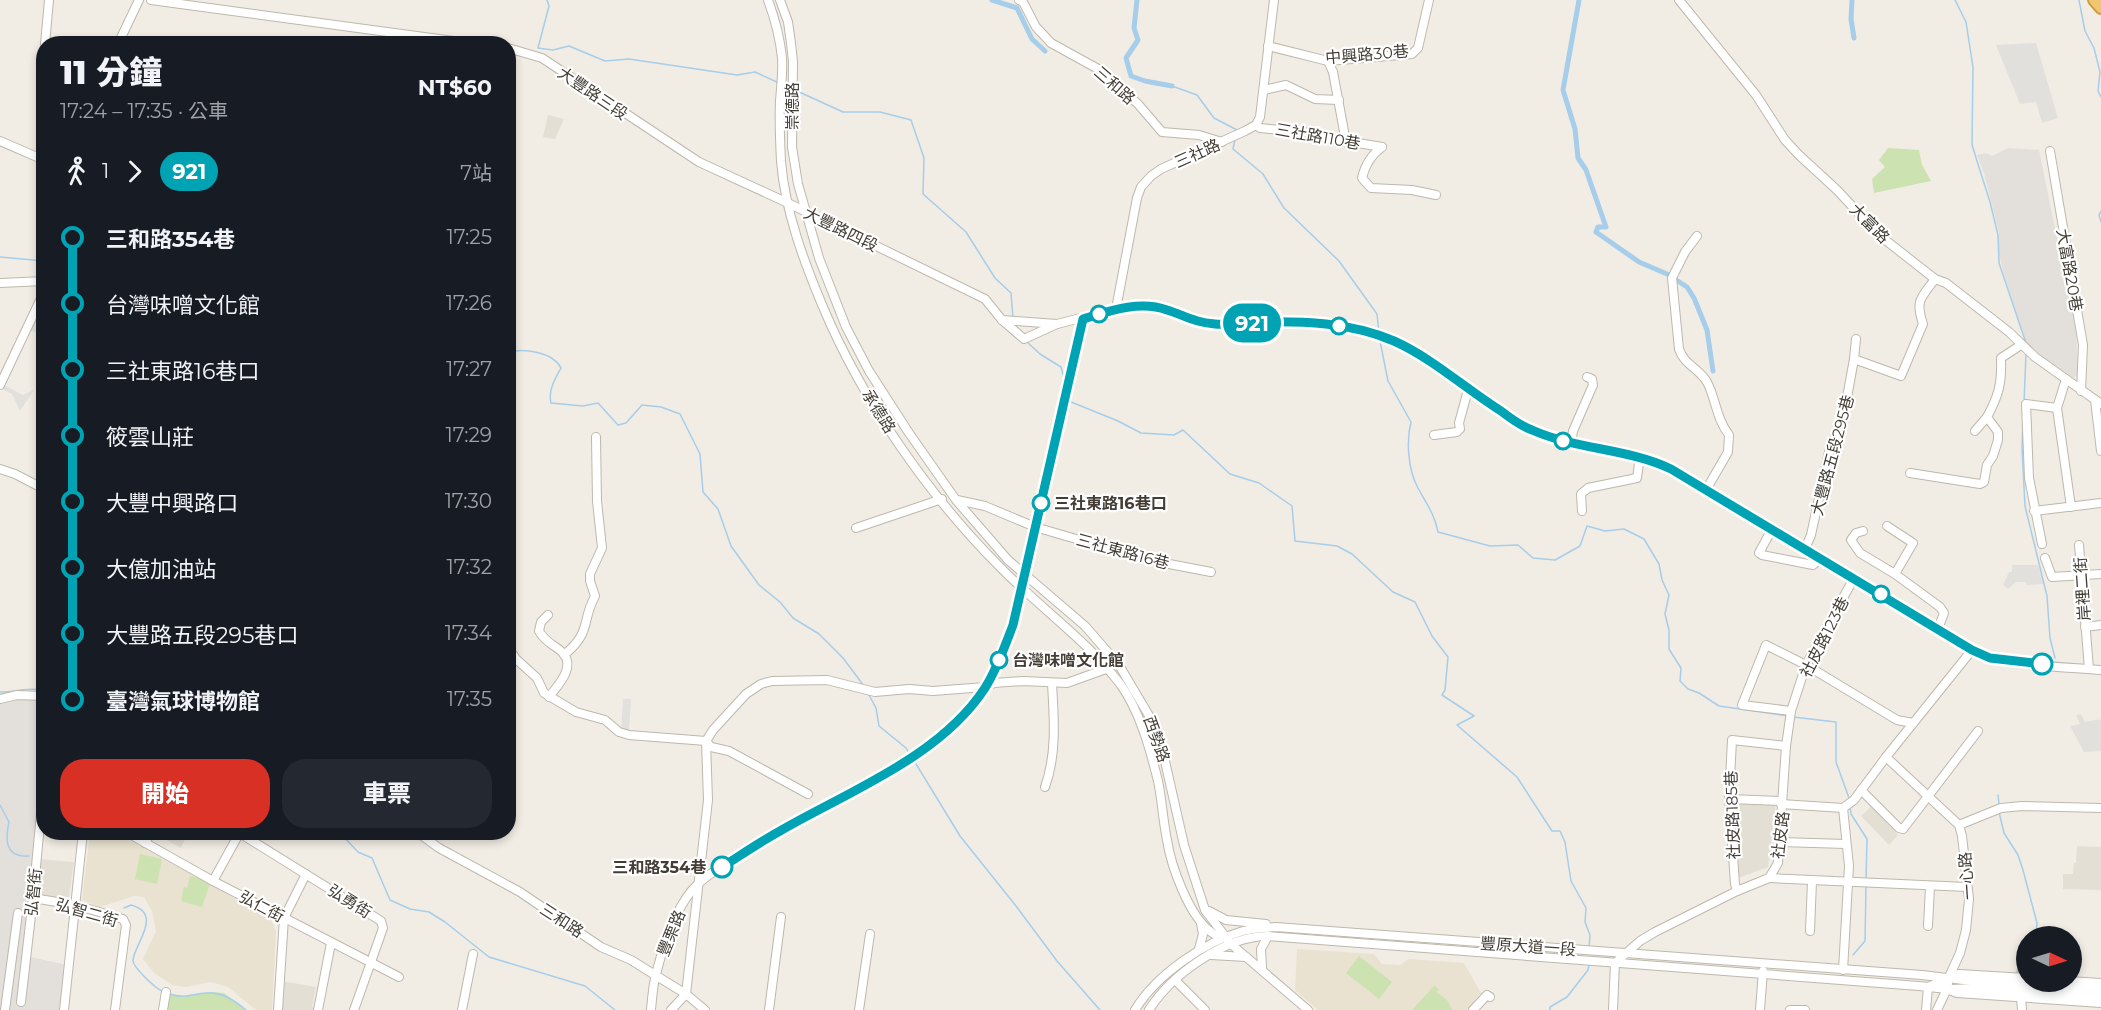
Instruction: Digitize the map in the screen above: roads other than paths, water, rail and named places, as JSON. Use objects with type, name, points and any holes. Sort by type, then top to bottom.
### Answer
[{"type":"highway","points":[[2094,0],[2101,8]]},
{"type":"street","points":[[46,36],[49,0]]},
{"type":"street","points":[[122,36],[139,0]]},
{"type":"street","points":[[150,0],[417,36]]},
{"type":"street","name":"崇德路","points":[[768,0],[777,28],[782,60],[779,127],[788,203]]},
{"type":"street","name":"崇德路","points":[[780,0],[788,22],[793,62],[792,147],[805,212]]},
{"type":"street","points":[[1256,125],[1260,117],[1264,90],[1274,0]]},
{"type":"street","name":"中興路30巷","points":[[1268,46],[1328,61],[1412,54],[1418,48],[1429,0]]},
{"type":"street","name":"大富路","points":[[1678,0],[1756,95],[1785,140],[1879,235],[1935,279],[1946,283],[1971,302],[2009,332],[2021,345],[2098,402]]},
{"type":"street","name":"三和路","points":[[1021,1],[1036,27],[1051,43],[1100,70],[1143,110],[1162,132],[1199,135],[1222,142]]},
{"type":"street","name":"大豐路三段","points":[[516,50],[542,58],[674,147]]},
{"type":"street","points":[[1328,61],[1333,72],[1346,142]]},
{"type":"street","points":[[1264,90],[1286,85],[1315,99],[1339,100]]},
{"type":"street","name":"三社路","points":[[1116,309],[1134,207],[1141,187],[1161,169],[1256,125]]},
{"type":"street","name":"三社路110巷","points":[[1256,125],[1260,128],[1312,133],[1316,136],[1382,147],[1374,153],[1364,170],[1362,178],[1371,188],[1412,190],[1436,195]]},
{"type":"street","points":[[0,141],[36,157]]},
{"type":"street","name":"大豐路四段","points":[[674,147],[699,162],[985,299],[1002,320],[1024,339],[1057,324],[1116,309],[1155,307],[1167,309],[1189,320],[1215,324],[1319,323],[1345,327],[1395,341],[1531,430],[1571,443],[1640,456],[1671,469],[1972,650],[2001,660],[2101,670]]},
{"type":"street","name":"大富路20巷","points":[[2050,151],[2083,345],[2081,391]]},
{"type":"street","name":"承德路","points":[[788,203],[812,280],[836,336],[865,390],[901,446],[948,499],[1025,576]]},
{"type":"street","name":"承德路","points":[[805,212],[819,258],[846,327],[869,371],[974,540],[1022,589]]},
{"type":"street","points":[[1697,236],[1685,252],[1672,278],[1679,349],[1682,358],[1705,379],[1714,399],[1718,417],[1729,435],[1728,452],[1706,490]]},
{"type":"street","points":[[1854,359],[1900,376],[1923,324],[1918,309],[1921,299],[1935,279]]},
{"type":"street","points":[[0,283],[36,281]]},
{"type":"street","points":[[0,385],[36,309]]},
{"type":"street","name":"豐栗路","points":[[651,1010],[655,975],[675,917],[697,884],[779,831],[891,771],[927,747],[953,724],[985,687],[1005,648],[1013,625],[1083,319]]},
{"type":"street","name":"大豐路四段","points":[[1002,320],[1057,324]]},
{"type":"street","name":"大豐路五段295巷","points":[[1805,549],[1811,535],[1829,452],[1844,414],[1856,339]]},
{"type":"street","points":[[1975,431],[1987,417],[1999,393],[2002,383],[2001,358],[2021,345]]},
{"type":"street","points":[[1571,443],[1573,431],[1593,385],[1593,379],[1587,377]]},
{"type":"street","points":[[2066,379],[2057,408],[2070,507]]},
{"type":"street","points":[[1434,435],[1457,432],[1460,429],[1459,423],[1468,390]]},
{"type":"street","points":[[2098,402],[2101,451]]},
{"type":"street","points":[[2042,544],[2029,478],[2026,404],[2057,408]]},
{"type":"street","points":[[1910,473],[1980,484],[1984,482],[1987,465],[1993,456],[1998,440],[1998,432],[1987,417]]},
{"type":"street","points":[[564,655],[581,638],[589,608],[595,596],[590,574],[602,548],[597,501],[596,437]]},
{"type":"street","points":[[1582,511],[1581,495],[1588,488],[1636,478],[1640,456]]},
{"type":"street","points":[[0,469],[36,485]]},
{"type":"street","points":[[856,528],[948,499]]},
{"type":"street","name":"三社東路16巷","points":[[948,499],[985,506],[1035,527],[1164,563],[1211,572]]},
{"type":"street","points":[[2034,511],[2101,503]]},
{"type":"street","points":[[1887,526],[1913,543],[1895,574]]},
{"type":"street","points":[[1772,529],[1759,553],[1762,555],[1813,565],[1820,558]]},
{"type":"street","points":[[1863,531],[1856,533],[1851,540],[1860,553],[1895,574],[1940,608],[1944,613],[1938,629]]},
{"type":"street","name":"岸裡二街","points":[[2079,545],[2089,669]]},
{"type":"street","points":[[2045,558],[2052,577],[2101,574]]},
{"type":"street","name":"西勢路","points":[[1025,576],[1085,626],[1119,665],[1151,719],[1162,748],[1184,844],[1202,904],[1229,941],[1262,968],[1304,1009]]},
{"type":"street","name":"社皮路123巷","points":[[1781,803],[1791,711],[1806,665],[1854,578]]},
{"type":"street","name":"西勢路","points":[[1022,589],[1072,632],[1107,669],[1121,685],[1136,710],[1158,782],[1167,844],[1174,867],[1187,899],[1202,923],[1215,935],[1229,941]]},
{"type":"street","points":[[548,615],[541,622],[539,631],[543,639],[564,655],[567,664],[567,671],[549,697]]},
{"type":"street","points":[[2085,627],[2101,625]]},
{"type":"street","points":[[1791,711],[1742,705],[1766,645],[1806,665],[1897,720],[1913,723]]},
{"type":"street","points":[[1843,970],[1848,882],[1843,808],[1854,800],[1972,650]]},
{"type":"street","points":[[516,659],[537,678],[544,693],[549,697],[576,712],[605,720],[619,732],[629,735],[706,741],[711,747],[729,751],[808,794]]},
{"type":"street","points":[[671,1010],[686,994],[708,800],[706,741],[746,694],[760,684],[772,681],[827,680],[875,692],[909,689],[933,692],[1023,681],[1067,683],[1107,669]]},
{"type":"street","points":[[1045,787],[1050,774],[1053,747],[1052,684]]},
{"type":"street","points":[[0,699],[17,695],[36,696]]},
{"type":"street","points":[[1861,790],[1899,828],[1903,829],[1978,731]]},
{"type":"street","name":"社皮路185巷","points":[[1737,891],[1729,799],[1732,740],[1786,746]]},
{"type":"street","points":[[1886,757],[1959,825],[2001,808],[2022,806],[2101,808]]},
{"type":"street","points":[[1729,799],[1781,803]]},
{"type":"street","name":"社皮路","points":[[1615,963],[1640,941],[1655,932],[1737,891],[1769,878],[1778,863],[1781,803],[1843,808]]},
{"type":"street","name":"一心路","points":[[1948,977],[1960,953],[1966,930],[1969,899],[1959,825]]},
{"type":"street","name":"弘智街","points":[[21,1002],[38,840]]},
{"type":"street","points":[[64,1010],[82,840]]},
{"type":"street","name":"弘仁街","points":[[140,840],[370,964],[399,977]]},
{"type":"street","points":[[213,881],[235,840]]},
{"type":"street","name":"弘勇街","points":[[250,840],[381,921],[383,928],[354,1010]]},
{"type":"street","name":"三和路","points":[[428,840],[519,892],[601,947],[631,960],[686,994],[705,1010]]},
{"type":"street","points":[[1780,842],[1846,844]]},
{"type":"street","points":[[278,1010],[284,918],[306,874]]},
{"type":"street","points":[[1769,878],[1967,887]]},
{"type":"street","points":[[1810,931],[1812,881]]},
{"type":"street","points":[[1928,926],[1930,886]]},
{"type":"street","name":"弘智二街","points":[[33,898],[75,905],[123,919],[126,925],[115,1010]]},
{"type":"street","points":[[1202,904],[1216,916],[1226,920],[1268,924],[1276,927]]},
{"type":"street","points":[[5,1010],[18,913]]},
{"type":"street","points":[[769,1010],[781,917]]},
{"type":"street","points":[[1200,949],[1203,934],[1202,923]]},
{"type":"street","name":"豐原大道一段","points":[[1149,1010],[1175,980],[1243,931],[1276,927],[1948,977],[1979,985]]},
{"type":"street","points":[[859,1010],[870,934]]},
{"type":"street","points":[[1262,968],[1261,949],[1268,936]]},
{"type":"street","name":"豐原大道一段","points":[[1135,1010],[1159,981],[1200,949],[1229,941],[1268,936],[1947,989],[1979,985]]},
{"type":"street","points":[[318,1010],[331,943]]},
{"type":"street","points":[[462,1010],[473,954]]},
{"type":"street","points":[[1210,955],[1246,957]]},
{"type":"street","points":[[1613,1010],[1615,963]]},
{"type":"street","points":[[1760,1010],[1764,963]]},
{"type":"street","name":"豐原大道一段","points":[[1948,977],[1959,974],[2016,977]]},
{"type":"street","points":[[1926,1010],[1928,987],[1948,977]]},
{"type":"street","points":[[1937,1010],[1947,989],[1948,977]]},
{"type":"street","points":[[1175,980],[1204,1010]]},
{"type":"street","points":[[2082,982],[2101,983]]},
{"type":"street","points":[[1979,985],[2101,989]]},
{"type":"street","points":[[1979,985],[2101,996]]},
{"type":"street","name":"豐原大道一段","points":[[1947,989],[1957,993],[2101,1002]]},
{"type":"street","points":[[163,1010],[166,992]]},
{"type":"street","points":[[1473,1010],[1487,995],[1490,997]]},
{"type":"street","points":[[2021,997],[2022,1010]]},
{"type":"street","points":[[1790,1010],[1805,1010]]},
{"type":"waterway","points":[[547,0],[549,6],[538,48],[553,50],[569,46],[605,61],[629,59],[737,75],[755,72],[779,83]]},
{"type":"waterway","points":[[992,0],[1017,8],[1032,39],[1045,51]]},
{"type":"waterway","points":[[1137,0],[1134,28],[1138,40],[1126,58],[1131,76],[1172,86]]},
{"type":"waterway","points":[[1579,0],[1563,90],[1575,129],[1578,158],[1586,170],[1606,227],[1598,227],[1596,232],[1639,262],[1667,274],[1687,287],[1707,330],[1713,371]]},
{"type":"waterway","points":[[1852,0],[1851,19],[1854,38]]},
{"type":"waterway","points":[[1955,0],[1966,22],[1973,67],[1972,145],[1998,235],[1999,263],[2026,343]]},
{"type":"waterway","points":[[2079,0],[2085,31],[2094,48],[2100,72],[2098,91],[2101,97]]},
{"type":"waterway","points":[[1172,86],[1197,95],[1214,118],[1237,131]]},
{"type":"waterway","points":[[797,91],[843,112],[880,112],[911,120],[924,158],[923,194],[966,232],[995,278],[1011,293],[1013,318]]},
{"type":"waterway","points":[[1235,139],[1233,149],[1263,174],[1284,208],[1339,261],[1377,314],[1379,333]]},
{"type":"waterway","points":[[2101,211],[2099,215],[2101,222]]},
{"type":"waterway","points":[[0,257],[36,260]]},
{"type":"waterway","points":[[1026,341],[1040,354],[1061,367],[1065,381]]},
{"type":"waterway","points":[[1380,341],[1388,381],[1411,422],[1408,446],[1412,473],[1438,532],[1490,546],[1518,545],[1533,558],[1555,560],[1580,546],[1587,526],[1605,531],[1624,529],[1644,539],[1659,564],[1662,580],[1669,595],[1665,614],[1669,630],[1669,649],[1681,668],[1680,681],[1688,689],[1719,706],[1789,716]]},
{"type":"waterway","points":[[516,351],[538,352],[552,358],[561,368],[551,389],[551,403],[583,406],[598,403],[618,425],[626,423],[642,405],[661,407],[680,414],[700,454],[703,492],[718,509],[731,546],[759,585],[780,602],[793,618],[819,634],[843,658],[864,686]]},
{"type":"waterway","points":[[2024,403],[2026,354]]},
{"type":"waterway","points":[[1069,394],[1071,402],[1141,433],[1174,435],[1183,430],[1230,474],[1259,483],[1292,506],[1295,541],[1337,546],[1352,554],[1393,592],[1415,602],[1432,636],[1448,657],[1445,690],[1442,695],[1474,716],[1457,725],[1517,777],[1552,831],[1560,831],[1565,842],[1571,881],[1586,908],[1585,922],[1590,935],[1589,948]]},
{"type":"waterway","points":[[2023,422],[2025,506],[2047,596],[2050,638],[2055,658]]},
{"type":"waterway","points":[[0,692],[36,689]]},
{"type":"waterway","points":[[869,695],[876,708],[879,726],[906,748],[910,755]]},
{"type":"waterway","points":[[1793,717],[1836,722],[1836,762],[1849,798]]},
{"type":"waterway","points":[[913,759],[960,836],[1057,961],[1100,1010]]},
{"type":"waterway","points":[[1998,795],[1999,804]]},
{"type":"waterway","points":[[0,805],[9,822],[8,846],[15,854],[29,856]]},
{"type":"waterway","points":[[1850,806],[1851,814],[1867,839],[1866,880]]},
{"type":"waterway","points":[[1999,812],[2004,833],[2018,855],[2023,870],[2037,926]]},
{"type":"waterway","points":[[347,840],[358,852],[372,858],[390,900],[410,909],[429,912],[489,957],[585,986],[615,1010]]},
{"type":"waterway","points":[[1853,955],[1865,941],[1866,885]]},
{"type":"waterway","points":[[124,908],[131,905],[141,909],[146,916],[144,931],[133,961],[145,978],[162,991]]},
{"type":"waterway","points":[[1550,1010],[1550,1007],[1567,997],[1588,970],[1589,965]]},
{"type":"waterway","points":[[169,994],[185,996],[218,994],[233,1000],[246,1010]]},
{"type":"place","name":"三社東路16巷口","points":[[1041,503]]},
{"type":"place","name":"台灣味噌文化館","points":[[999,660]]},
{"type":"place","name":"三和路354巷","points":[[722,867]]}]
